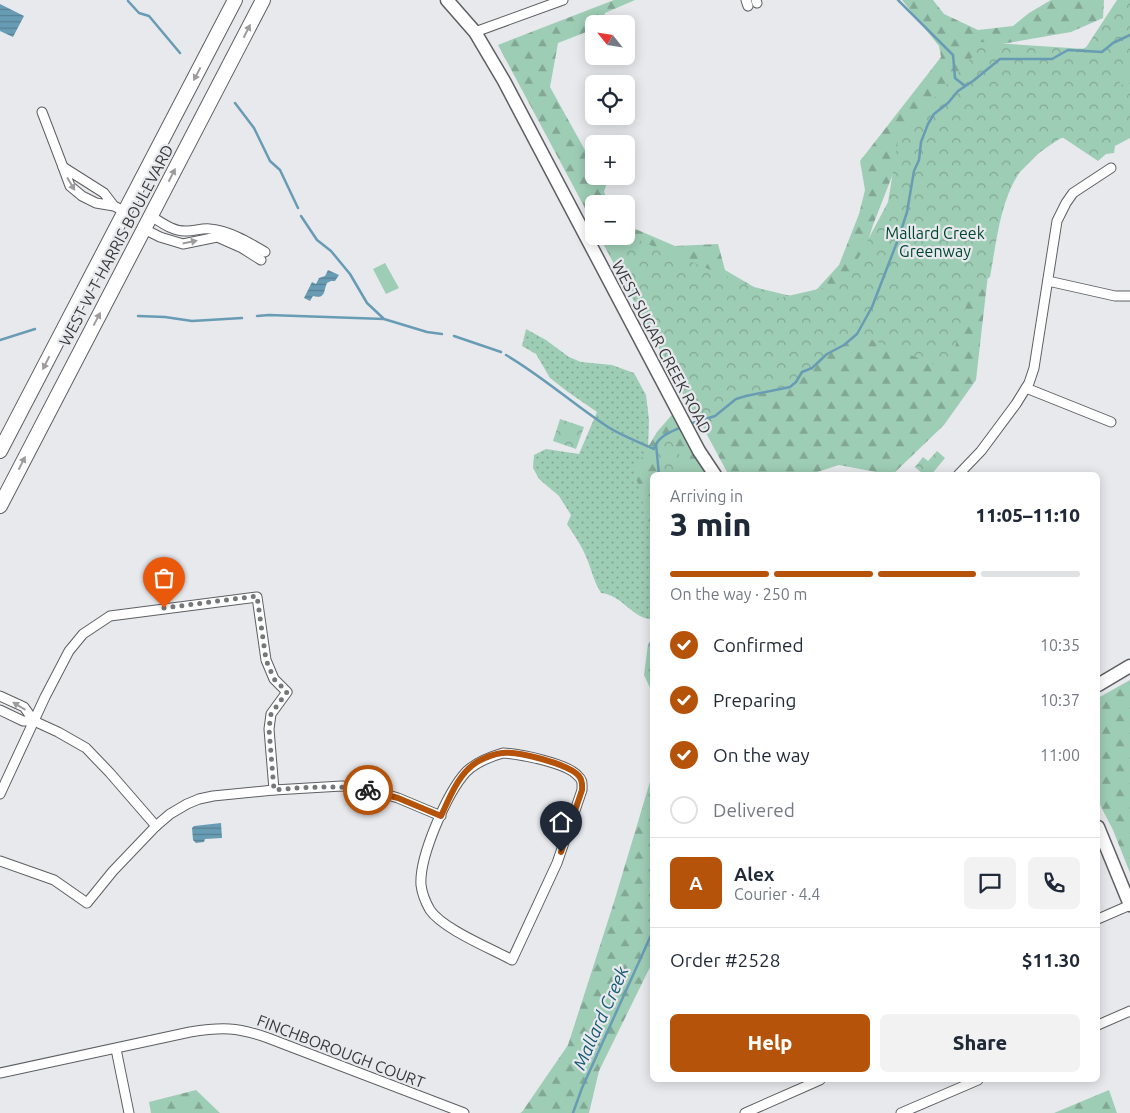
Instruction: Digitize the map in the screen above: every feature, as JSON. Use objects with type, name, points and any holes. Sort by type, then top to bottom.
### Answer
[{"type":"main road","name":"WEST W T HARRIS BOULEVARD","points":[[1,450],[119,208],[235,0]]},
{"type":"main road","name":"WEST W T HARRIS BOULEVARD","points":[[0,506],[263,0]]},
{"type":"main road","name":"WEST SUGAR CREEK ROAD","points":[[447,0],[475,32],[504,81],[699,451],[713,472]]},
{"type":"main road","points":[[1100,684],[1130,666]]},
{"type":"main road","points":[[1100,832],[1130,905]]},
{"type":"street","points":[[475,32],[563,0]]},
{"type":"street","points":[[42,112],[70,186],[96,203],[119,208]]},
{"type":"street","points":[[62,167],[104,193],[119,208]]},
{"type":"street","points":[[961,472],[981,451],[1029,383],[1034,368],[1057,221],[1073,193],[1111,168]]},
{"type":"street","points":[[144,229],[160,237],[183,244],[217,237],[263,256],[242,239],[216,230],[180,231],[151,216]]},
{"type":"street","points":[[1048,281],[1115,296],[1130,296]]},
{"type":"street","points":[[1026,388],[1111,422]]},
{"type":"street","points":[[0,794],[34,720],[69,651],[84,634],[110,616],[257,596],[266,660],[274,679],[287,692],[271,714],[269,729],[274,790]]},
{"type":"street","points":[[0,696],[24,707],[34,720],[74,740],[92,753],[156,826]]},
{"type":"street","points":[[0,710],[23,721],[34,720]]},
{"type":"street","points":[[502,753],[518,754],[561,766],[572,770],[582,782],[582,790],[557,863],[512,960],[454,930],[435,916],[427,905],[421,886],[422,872],[429,843],[441,816],[454,787],[466,772],[477,763],[502,753]]},
{"type":"street","points":[[0,861],[54,880],[87,903],[113,871],[156,826],[170,814],[199,799],[274,790],[342,786],[375,791],[398,798],[441,816]]},
{"type":"street","points":[[1100,918],[1130,905]]},
{"type":"street","points":[[1100,1024],[1130,1011]]},
{"type":"street","name":"FINCHBOROUGH COURT","points":[[0,1073],[190,1032],[217,1028],[235,1028],[268,1038],[464,1113]]},
{"type":"street","points":[[116,1049],[130,1113]]},
{"type":"street","points":[[745,1113],[815,1082]]},
{"type":"street","points":[[901,1113],[973,1082]]},
{"type":"green space","points":[[614,0],[635,0],[605,13],[604,15],[585,15],[585,32],[558,43],[550,87],[585,150],[585,185],[606,185],[604,192],[606,195],[585,195],[585,208],[498,45]]},
{"type":"green space","points":[[902,0],[933,0],[944,14],[978,30],[1013,26],[1029,13],[1051,0],[1104,0],[1103,18],[1071,32],[990,46],[898,161],[873,225],[852,291],[729,371],[683,394],[605,245],[635,245],[635,229],[675,246],[718,244],[725,270],[754,287],[807,300],[839,265],[859,214],[865,190],[860,161],[941,57],[939,46]]},
{"type":"green space","name":"Mallard Creek Greenway","points":[[1117,0],[1130,0],[1130,61],[1119,84],[1130,87],[1130,138],[1115,146],[1114,153],[1106,154],[1098,161],[1062,137],[1038,153],[1025,165],[1010,190],[1005,204],[990,277],[970,291],[949,370],[857,334],[844,345],[827,354],[812,368],[802,372],[796,382],[790,387],[736,399],[715,416],[697,420],[604,245],[635,245],[635,239],[779,298],[845,283],[888,202],[899,135],[976,53],[965,41],[1085,49]]},
{"type":"green space","points":[[1130,0],[1130,131],[1068,136],[1050,142],[1014,178],[994,222],[976,380],[944,425],[895,472],[876,472],[839,465],[817,472],[727,472],[690,403],[838,342],[1063,60],[1115,31]]},
{"type":"green space","points":[[385,263],[399,288],[386,294],[373,269]]},
{"type":"green space","points":[[526,329],[546,340],[569,357],[581,362],[612,365],[634,373],[646,395],[649,420],[648,453],[650,472],[650,619],[639,615],[615,598],[601,593],[583,550],[567,524],[571,515],[559,496],[539,479],[533,468],[534,455],[546,449],[579,454],[597,412],[550,378],[536,354],[522,346]]},
{"type":"green space","points":[[677,409],[714,472],[650,472],[650,526],[634,470],[657,432]]},
{"type":"green space","points":[[560,419],[584,427],[576,449],[553,441]]},
{"type":"green space","points":[[667,433],[689,472],[659,472],[656,443]]},
{"type":"green space","points":[[937,451],[945,458],[933,472],[921,472],[915,467],[923,457],[928,461]]},
{"type":"green space","points":[[650,641],[650,688],[644,675]]},
{"type":"green space","points":[[1130,680],[1130,873],[1113,830],[1100,805],[1100,697]]},
{"type":"green space","points":[[650,782],[650,967],[599,1071],[589,1113],[520,1113],[568,1045]]},
{"type":"green space","points":[[196,1090],[220,1113],[151,1113],[149,1102]]},
{"type":"green space","points":[[1109,1090],[1117,1113],[1054,1113]]},
{"type":"water","points":[[0,4],[24,16],[13,37],[0,31]]},
{"type":"water","points":[[328,270],[339,275],[335,281],[327,283],[322,296],[313,296],[310,301],[304,298],[312,282],[316,284],[319,278],[325,276]]},
{"type":"water","points":[[221,823],[222,838],[205,839],[204,842],[196,843],[193,840],[192,828],[194,826]]},
{"type":"waterway","points":[[898,0],[953,55],[955,78],[965,86]]},
{"type":"waterway","points":[[128,1],[139,13],[149,16],[180,53]]},
{"type":"waterway","name":"Mallard Creek","points":[[689,424],[715,416],[736,399],[790,387],[796,382],[802,372],[812,368],[827,354],[844,345],[857,334],[872,307],[899,237],[907,212],[914,171],[919,160],[921,142],[928,124],[934,114],[948,103],[958,91],[1000,59],[1052,59],[1068,50],[1102,52],[1113,43],[1130,35]]},
{"type":"waterway","points":[[235,103],[254,128],[270,161],[280,170],[298,208]]},
{"type":"waterway","points":[[301,216],[317,240],[331,251],[350,274],[367,303],[383,318]]},
{"type":"waterway","points":[[138,316],[192,321],[242,318]]},
{"type":"waterway","points":[[257,316],[384,319],[427,332],[442,334]]},
{"type":"waterway","points":[[0,340],[35,329]]},
{"type":"waterway","points":[[454,336],[501,352]]},
{"type":"waterway","points":[[506,355],[608,427],[654,449],[661,438],[682,427]]},
{"type":"waterway","name":"Mallard Creek","points":[[656,444],[659,472]]},
{"type":"waterway","name":"Mallard Creek","points":[[573,1113],[582,1088],[650,937]]},
{"type":"way so far","points":[[164,608],[257,596],[266,660],[274,679],[287,692],[271,714],[269,729],[274,790],[324,786],[342,786],[368,790]]},
{"type":"route","points":[[368,790],[398,798],[441,816],[454,787],[466,772],[477,763],[491,756],[502,753],[518,754],[561,766],[572,770],[582,782],[582,790],[561,852]]}]
